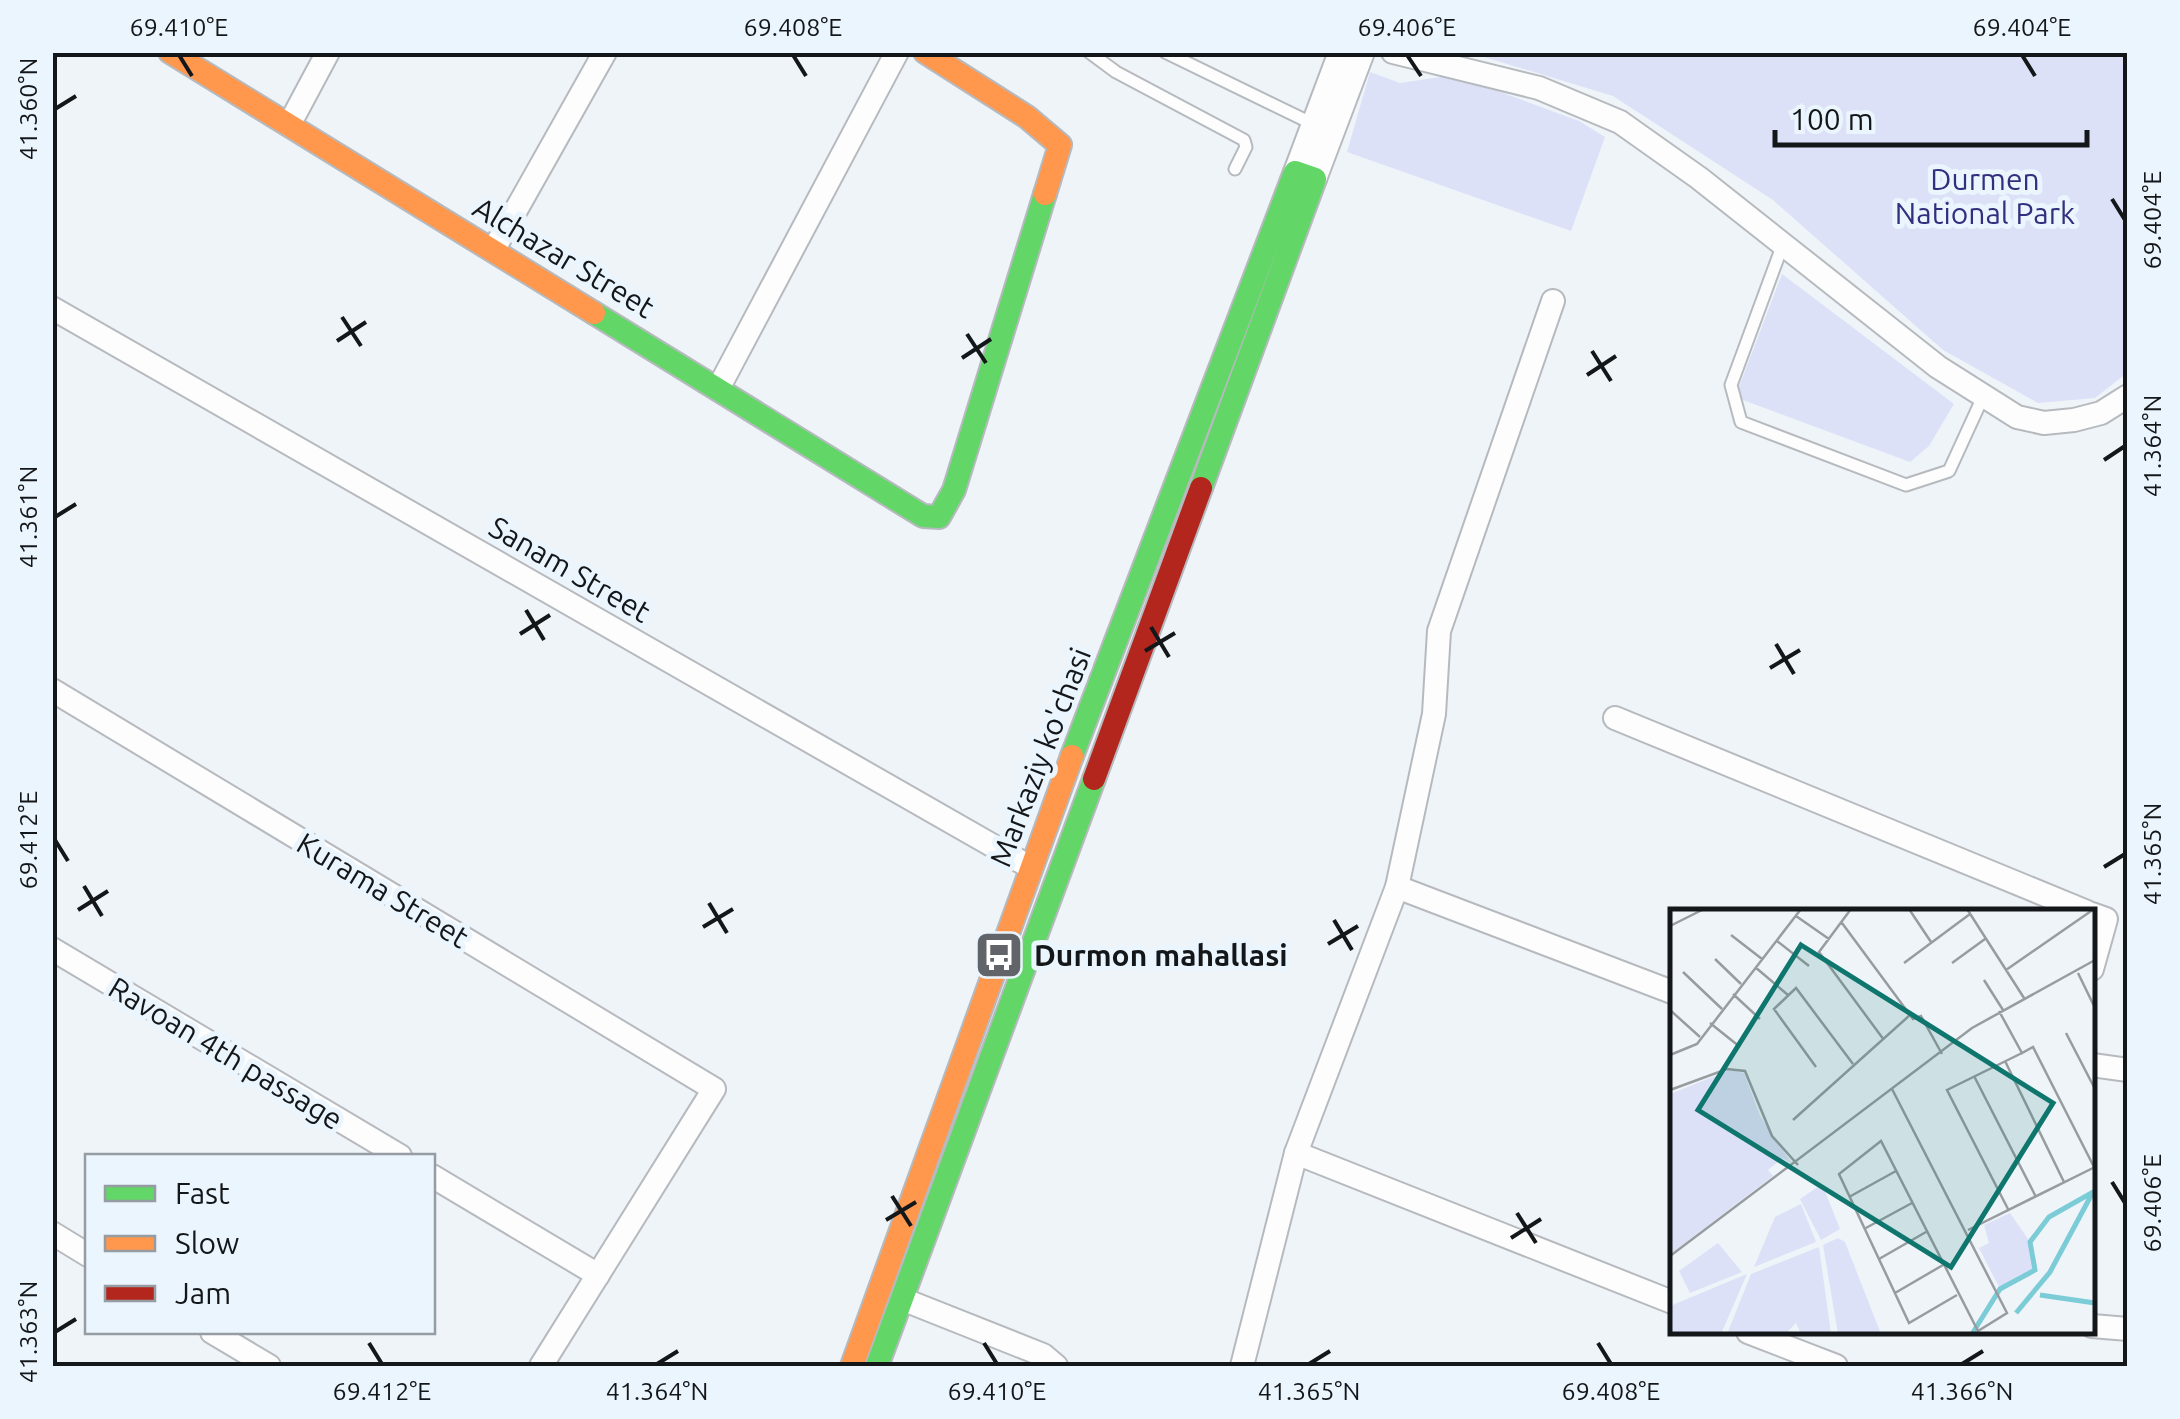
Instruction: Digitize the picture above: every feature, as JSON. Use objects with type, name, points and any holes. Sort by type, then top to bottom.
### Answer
[{"type":"street","name":"Alchazar Street","points":[[170,52],[719,386],[923,516],[940,516],[954,490],[1060,144],[1027,117],[925,52]]},
{"type":"street","points":[[289,125],[328,52]]},
{"type":"street","points":[[494,249],[605,52]]},
{"type":"street","points":[[719,386],[897,52]]},
{"type":"street","points":[[1305,175],[1313,124],[1340,52]]},
{"type":"street","points":[[1305,175],[1363,52]]},
{"type":"street","points":[[1393,52],[1539,88],[1600,112],[1640,135],[1982,399],[2016,417],[2044,422],[2088,418],[2128,396]]},
{"type":"street","name":"Markaziy ko'chasi","points":[[876,1366],[891,1295],[1030,867],[1116,641],[1305,175]]},
{"type":"street","name":"Markaziy ko'chasi","points":[[852,1366],[891,1295],[1060,880],[1305,175]]},
{"type":"street","points":[[1242,1366],[1296,1153],[1396,887],[1434,714],[1440,631],[1552,301]]},
{"type":"street","name":"Sanam Street","points":[[52,308],[1030,867],[1060,880]]},
{"type":"street","points":[[1116,641],[1142,652]]},
{"type":"street","name":"Kurama Street","points":[[52,690],[714,1090],[598,1275]]},
{"type":"street","points":[[1615,718],[2083,909]]},
{"type":"street","points":[[1396,887],[1670,991]]},
{"type":"street","points":[[2095,914],[2106,919],[2095,958]]},
{"type":"street","name":"Ravoan 4th passage","points":[[52,949],[397,1154]]},
{"type":"street","points":[[2095,1065],[2128,1070]]},
{"type":"street","points":[[1296,1153],[1670,1301]]},
{"type":"street","points":[[435,1178],[598,1275],[541,1366]]},
{"type":"street","points":[[52,1233],[85,1252]]},
{"type":"street","points":[[891,1295],[1043,1355],[1056,1366]]},
{"type":"street","points":[[2095,1326],[2128,1329]]},
{"type":"street","points":[[215,1334],[269,1366]]},
{"type":"street","points":[[1753,1334],[1836,1366]]},
{"type":"lane","points":[[1089,52],[1116,72],[1244,140],[1246,147],[1236,170]]},
{"type":"lane","points":[[1165,52],[1313,124]]},
{"type":"lane","points":[[1783,244],[1731,386],[1741,422],[1906,485],[1949,471],[1982,399]]},
{"type":"green space","name":"Durmen National Park","points":[[1471,53],[2127,53],[2127,373],[2095,398],[2038,403],[1943,350],[1773,200],[1613,96]]},
{"type":"green space","points":[[1370,72],[1400,83],[1454,75],[1579,121],[1605,137],[1571,231],[1347,152]]},
{"type":"green space","points":[[1782,274],[1954,404],[1929,446],[1910,462],[1735,397]]},
{"type":"traffic: fast","points":[[1072,756],[1295,172],[1315,179],[1201,488]]},
{"type":"traffic: fast","points":[[594,313],[923,516],[939,517],[954,490],[1045,194]]},
{"type":"traffic: fast","points":[[877,1366],[1094,779]]},
{"type":"traffic: slow","points":[[170,52],[594,313]]},
{"type":"traffic: slow","points":[[925,52],[1027,117],[1060,145],[1045,194]]},
{"type":"traffic: slow","points":[[852,1366],[1072,756]]},
{"type":"traffic: jam","points":[[1094,779],[1201,488]]},
{"type":"place","name":"Durmon mahallasi","points":[[999,955]]}]
